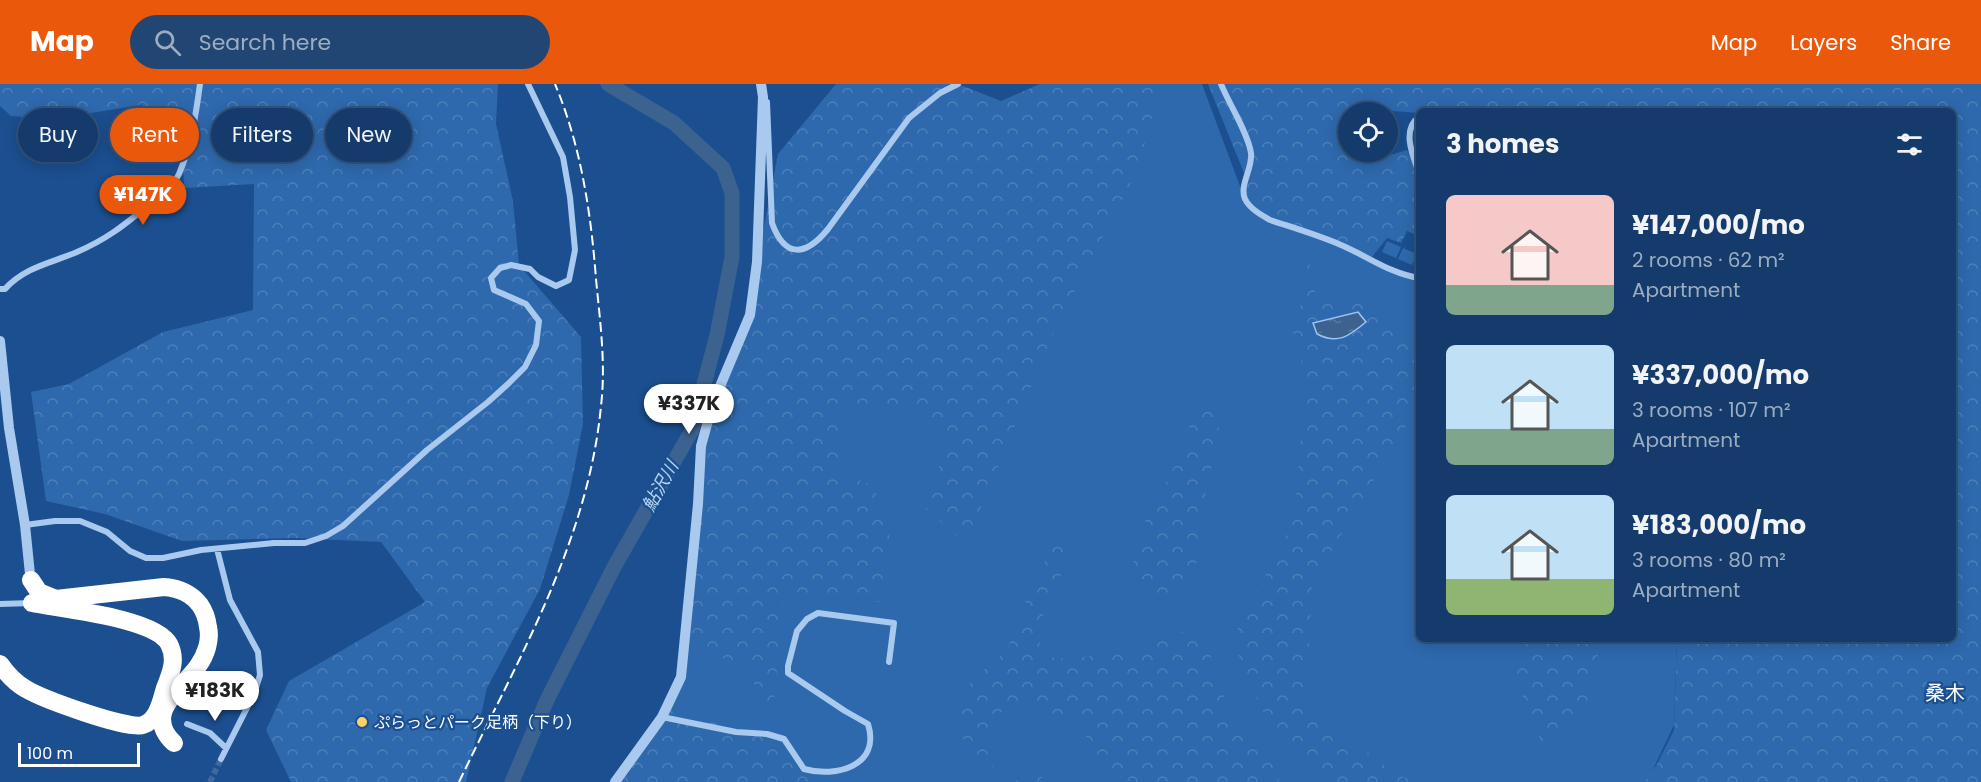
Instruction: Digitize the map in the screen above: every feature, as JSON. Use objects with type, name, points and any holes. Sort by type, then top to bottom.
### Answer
[{"type":"highway","points":[[31,580],[39,592],[56,599],[164,587],[181,590],[200,606],[205,613],[209,630],[207,647],[200,664],[173,693],[163,715],[164,731],[174,743]]},
{"type":"highway","points":[[0,664],[10,677],[25,689],[75,708],[134,726],[146,723],[154,717],[174,662],[172,650],[165,638],[155,630],[119,619],[32,603]]},
{"type":"street","points":[[0,289],[5,289],[23,273],[35,267],[97,243],[123,228],[164,193],[178,176],[190,140],[200,84]]},
{"type":"street","points":[[25,525],[55,520],[80,521],[106,532],[130,551],[146,558],[163,558],[201,550],[274,543],[305,543],[326,536],[343,526],[427,450],[488,402],[525,367],[536,345],[539,321],[526,304],[494,290],[491,278],[500,268],[511,265],[530,269],[538,277],[556,286],[569,280],[575,250],[570,197],[563,157],[528,84]]},
{"type":"street","points":[[763,84],[767,95],[772,223],[784,245],[790,249],[799,250],[819,240],[909,118],[940,93],[958,84]]},
{"type":"street","points":[[615,782],[662,717],[681,677],[698,504],[701,446],[713,403],[750,315],[757,262],[763,84]]},
{"type":"street","points":[[1221,84],[1242,127],[1251,153],[1244,192],[1249,205],[1270,220],[1341,244],[1391,269],[1416,278]]},
{"type":"street","points":[[1416,120],[1410,127],[1410,148],[1416,165]]},
{"type":"street","points":[[0,341],[9,428],[25,525],[32,603],[0,604]]},
{"type":"street","points":[[218,549],[230,600],[258,652],[260,675],[254,694],[221,759]]},
{"type":"street","points":[[662,717],[736,732],[767,734],[784,739],[804,769],[815,772],[840,771],[861,761],[869,748],[870,732],[867,724],[788,673],[797,631],[807,619],[818,613],[894,623],[889,662]]},
{"type":"street","points":[[187,724],[210,733],[226,748]]},
{"type":"green space","points":[[0,84],[498,84],[496,124],[513,201],[519,265],[581,337],[583,424],[569,495],[540,589],[487,688],[466,782],[291,782],[266,730],[289,681],[425,602],[381,542],[295,538],[182,541],[105,514],[46,501],[31,392],[69,384],[163,332],[253,310],[254,184],[184,188],[183,162],[199,162],[199,108],[150,108],[140,105],[110,108],[98,112],[98,108],[18,108],[18,116],[11,116],[0,106]]},
{"type":"green space","points":[[836,84],[958,84],[1001,101],[1040,84],[1161,84],[1137,171],[1056,327],[966,544],[926,509],[949,434],[919,408],[841,409],[837,471],[873,486],[890,527],[883,602],[784,591],[772,723],[747,669],[684,640],[705,432],[744,330],[778,154]]},
{"type":"green space","points":[[1158,84],[1202,84],[1244,197],[1392,268],[1416,274],[1416,642],[1677,642],[1674,725],[1647,782],[622,782],[671,709],[728,414]]},
{"type":"green space","points":[[1208,84],[1981,84],[1981,782],[1644,782],[1657,764],[1674,730],[1677,642],[1956,642],[1956,108],[1416,108],[1416,113],[1398,111],[1398,102],[1338,102],[1338,162],[1398,162],[1398,153],[1407,150],[1416,168],[1416,235],[1407,231],[1401,243],[1387,238],[1372,257],[1289,225],[1244,197],[1246,178]]},
{"type":"green space","points":[[1306,241],[1318,247],[1308,262],[1312,270],[1316,299],[1370,303],[1377,319],[1416,353],[1416,409],[1312,584],[1306,706],[1399,776],[1419,782],[1325,782],[1261,709],[1232,640],[1294,520],[1306,377],[1293,332],[1302,300]]},
{"type":"green space","points":[[1387,241],[1401,247],[1396,258],[1382,252]]},
{"type":"green space","points":[[1403,248],[1416,254],[1412,265],[1398,259]]},
{"type":"green space","points":[[1215,409],[1219,427],[1207,485],[1195,572],[1164,606],[1146,600],[1132,567],[1143,526],[1173,469],[1190,446],[1189,417]]},
{"type":"green space","points":[[1059,534],[1069,556],[1034,636],[1055,659],[1125,651],[1192,629],[1209,652],[1229,711],[1276,769],[1279,782],[1130,782],[1102,766],[1080,725],[1025,701],[989,718],[993,772],[987,779],[967,748],[955,718],[971,681],[1007,650],[1029,593]]},
{"type":"green space","points":[[1523,642],[1600,642],[1589,701],[1544,749],[1513,673]]},
{"type":"green space","points":[[671,709],[785,745],[809,782],[619,782]]},
{"type":"green space","points":[[1039,775],[1047,782],[1013,782],[1013,781]]},
{"type":"water","points":[[1358,312],[1366,322],[1349,335],[1331,339],[1317,334],[1313,323]]},
{"type":"waterway","name":"鮎沢川","points":[[512,782],[547,700],[614,567],[692,430],[717,335],[732,257],[732,193],[723,168],[674,123],[608,84]]},
{"type":"tunnel","points":[[210,782],[221,759]]},
{"type":"railway","points":[[459,782],[526,646],[566,553],[594,456],[601,406],[602,342],[588,205],[572,131],[555,84]]},
{"type":"place","name":"ぷらっとパーク足柄（下り）","points":[[362,722]]},
{"type":"district","name":"桑木","points":[[1945,693]]}]
